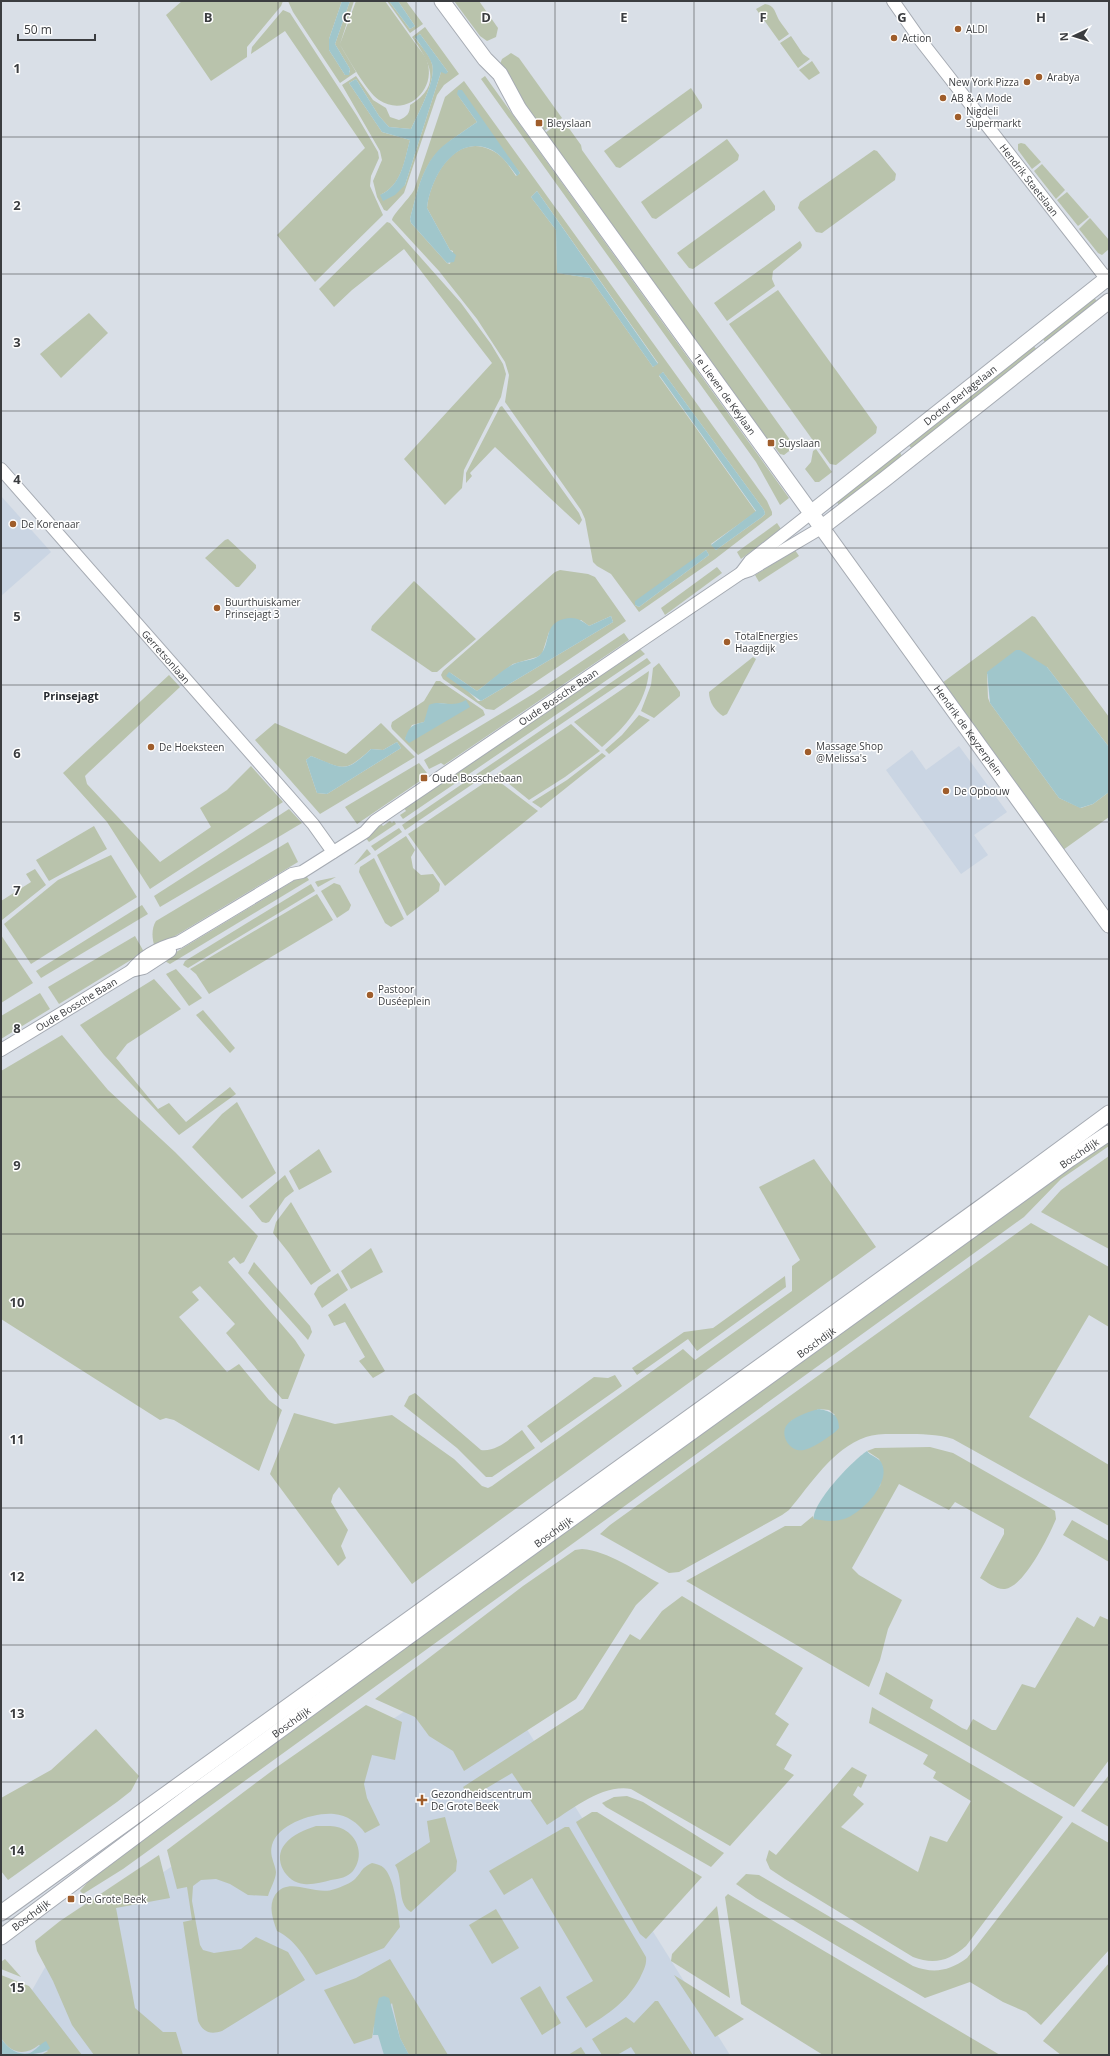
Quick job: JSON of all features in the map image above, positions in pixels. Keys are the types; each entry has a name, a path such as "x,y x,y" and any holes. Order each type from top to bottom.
{"main road":[{"name":"1e Lieven de Keylaan","path":"442,1 485,59 493,79 519,109 931,680"},
{"name":"Doctor Berlagelaan","path":"811,513 1108,280"},
{"name":"Doctor Berlagelaan","path":"821,528 1109,301"},
{"name":"Hendrik de Keyzerplein","path":"931,680 1109,925"},
{"name":"Boschdijk","path":"1,1913 984,1205 1109,1113"},
{"name":"Boschdijk","path":"1,1937 192,1794 478,1586 1109,1133"}],"street":[{"name":"Hendrik Staetslaan","path":"894,1 921,42 1108,280"},
{"name":"Gerretsonlaan","path":"1,469 308,818 331,849"},
{"name":"Oude Bossche Baan","path":"741,573 750,561 811,513"},
{"name":"Oude Bossche Baan","path":"1,1050 131,971 139,960 164,946 178,942 292,874 299,866 331,849 360,825 375,821 741,573 750,570 821,528"}],"shaded area":[{"path":"342,1 350,1 335,44 350,69 349,75 345,75 329,50 329,39"},
{"path":"389,1 398,1 415,26 410,29"},
{"path":"420,34 448,72 446,74 441,72 405,185 395,195 383,201 380,195 387,191 398,179 404,164 410,140 382,132 349,83 356,79 379,116 389,127 411,129 426,96 433,70 429,57 415,37"},
{"path":"458,90 462,90 520,173 517,176 496,152 479,146 467,147 456,153 447,161 433,184 427,208 450,250 456,255 454,262 447,263 411,223 410,219 421,180 430,161 443,146 477,122 457,94"},
{"path":"537,191 658,364 653,367 590,278 557,273 556,230 531,197"},
{"path":"663,372 764,510 765,514 762,517 716,550 711,545 756,511 659,375"},
{"name":"De Korenaar","path":"1,496 51,552 1,596"},
{"path":"706,550 709,555 639,607 635,605 635,601"},
{"path":"611,616 613,622 481,701 446,676 449,672 477,691 509,667 540,655 550,630 557,622 568,618 575,618 589,626"},
{"path":"1016,650 1020,650 1047,667 1109,747 1109,792 1093,804 1080,808 1059,798 990,703 987,672"},
{"path":"466,700 470,707 409,743 405,739 411,727 424,722 429,705 433,703 455,704"},
{"path":"397,742 401,748 327,794 317,793 306,760 311,756 330,764 343,767 355,763 371,749 383,750"},
{"name":"De Opbouw","path":"959,746 1007,812 974,835 988,855 961,874 886,770 912,750 926,770"},
{"path":"819,1409 834,1414 838,1420 839,1428 824,1440 804,1450 791,1447 784,1435 786,1426 797,1417"},
{"path":"867,1451 880,1460 884,1470 883,1479 873,1496 859,1511 844,1519 829,1521 814,1519 819,1503 834,1482"},
{"name":"Gezondheidscentrum De Grote Beek","path":"483,1659 730,2055 1,2055 1,2045 60,1941"},
{"path":"384,1996 389,1998 400,2038 409,2055 384,2055 378,2035 373,2035 379,1998"},
{"path":"1,2038 10,2048 21,2053 30,2053 46,2041 50,2048 47,2051 35,2054 1,2055"}],"green space":[{"path":"182,1 283,1 281,6 247,47 247,57 211,81 166,15"},
{"path":"288,1 342,1 329,39 329,50 345,75 350,72 350,69 335,44 350,1 354,1 340,44 356,1 385,1 427,61 429,72 428,82 423,91 417,98 409,103 399,106 389,105 379,100 363,82 340,45 356,72 340,83 293,12"},
{"path":"387,1 389,1 410,29 415,26 398,1 406,1 423,24 410,33"},
{"path":"454,1 479,1 498,28 496,37 487,41 480,36"},
{"path":"765,4 773,8 789,34 779,41 756,9"},
{"path":"283,10 290,13 357,116 378,152 379,158 371,176 370,186 383,215 315,282 277,235 365,148 285,31 251,54 252,47"},
{"path":"425,27 459,74 444,85 437,95 404,193 387,211 384,210 377,197 373,181 382,160 380,151 342,85 356,76 373,100 386,108 390,117 399,120 404,118 409,112 410,105 421,97 427,89 430,81 428,64 412,37","holes":["420,34 448,72 441,72 405,185 380,195 387,191 398,179 404,164 410,140 382,132 349,83 356,79 379,116 389,127 411,129 426,96 433,70 429,57 415,38"]},
{"path":"791,36 803,54 810,59 798,68 780,43"},
{"path":"511,53 519,58 562,118 544,131 503,74 500,64 502,59"},
{"path":"812,61 820,73 809,80 799,70"},
{"path":"485,76 789,498 780,505 756,462 481,79"},
{"path":"464,81 767,501 772,512 772,515 715,559 639,612 611,574 593,562 585,519 581,510 505,402 509,375 505,362 477,319 439,271 392,220 414,190 445,97","holes":["457,94 520,173 516,176 499,155 491,150 478,146 466,147 447,161 433,184 427,208 450,250 453,251 450,264 447,263 411,223 410,219 421,180 430,161 448,143 477,122","537,191 658,363 653,367 590,278 557,273 556,230 531,197","663,372 764,510 765,514 762,517 716,550 711,544 756,512 659,376","706,550 709,555 639,607 635,605"]},
{"path":"691,88 702,105 702,108 620,168 616,167 604,151"},
{"path":"563,120 581,145 582,150 793,444 793,448 784,455 780,454 771,442 769,443 545,133"},
{"path":"727,139 739,155 738,160 656,219 652,218 641,202"},
{"path":"1018,144 1025,144 1041,162 1032,169 1018,150"},
{"path":"874,150 877,151 896,174 895,180 822,233 816,232 798,208 800,202"},
{"path":"1042,164 1065,190 1056,199 1034,171"},
{"path":"764,190 775,206 775,210 693,269 689,268 677,253"},
{"path":"1067,192 1089,217 1078,226 1057,200"},
{"path":"1090,218 1109,240 1109,249 1102,255 1098,253 1079,229"},
{"path":"387,222 390,223 461,303 491,344 503,364 506,374 501,397 464,470 462,488 445,505 404,459 492,363 404,249 352,290 334,307 319,289"},
{"path":"800,241 802,245 801,248 773,271 772,279 775,286 727,321 714,303"},
{"path":"778,290 877,427 876,433 836,465 830,464 729,324"},
{"path":"1093,296 1099,304 1047,342 1044,341 1043,337"},
{"path":"89,313 108,333 61,378 40,354"},
{"path":"1033,345 1037,350 912,448 910,447 909,444"},
{"path":"502,406 579,513 582,520 579,525 495,447 470,473 472,476 466,483 466,473 500,407"},
{"path":"816,449 832,472 819,482 815,482 805,469 811,462 813,451"},
{"path":"900,452 902,457 840,506 835,500"},
{"path":"777,523 781,529 741,559 737,552"},
{"path":"228,539 256,565 256,568 239,587 236,587 205,558"},
{"path":"795,550 799,556 759,582 755,575"},
{"path":"717,567 722,573 665,615 661,608"},
{"path":"560,570 588,574 595,577 626,621 494,710 486,709 443,679 441,675 443,671 555,572","holes":["611,616 613,622 481,701 478,701 449,672 477,691 513,664 537,657 542,654 549,632 581,620 589,626"]},
{"path":"414,581 476,639 437,672 432,672 371,630 372,626"},
{"path":"1032,616 1035,617 1109,717 1109,747 1047,667 987,674 988,698 990,703 1059,798 1081,808 1093,804 1109,792 1109,817 1063,850 942,683"},
{"path":"624,633 629,640 444,765 441,763 429,769 424,760 533,694"},
{"path":"640,649 645,654 403,819 400,815 406,811 404,808"},
{"path":"753,657 756,659 727,714 723,716 717,712 713,706 709,692"},
{"path":"647,658 651,663 405,830 402,825"},
{"path":"659,663 680,692 680,696 654,718 641,711 651,685 653,668"},
{"path":"649,671 644,694 633,714 619,731 602,747 574,722"},
{"path":"169,675 180,687 85,776 87,784 160,862 211,827 200,808 227,790 251,766 283,802 150,889 107,822 63,773"},
{"path":"436,681 440,681 483,710 485,715 418,755 392,729 391,726 392,722 424,701","holes":["438,703 457,705 405,739 412,725 424,722"]},
{"path":"639,715 650,720 609,754 605,750 622,735"},
{"path":"275,723 346,754 381,723 415,757 320,814 255,740","holes":["397,742 401,748 327,794 317,793 306,760 311,756 330,764 343,767 349,766 371,749 383,750"]},
{"path":"571,724 600,751 565,777 529,800 497,774"},
{"path":"602,753 606,756 541,808 532,802 567,780"},
{"path":"419,763 427,773 419,779 420,781 357,824 345,807"},
{"path":"493,777 538,811 445,886 408,834"},
{"path":"289,809 302,823 160,907 154,896"},
{"path":"390,821 392,823 394,821 396,824 369,842 364,836 381,824 383,826"},
{"path":"94,826 107,849 49,881 36,860"},
{"path":"399,828 402,832 375,851 371,846"},
{"path":"406,836 415,850 411,857 413,868 421,875 433,874 440,884 439,891 407,916 377,855"},
{"path":"288,842 298,862 155,948 152,934 156,921"},
{"path":"367,849 371,854 354,865"},
{"path":"111,855 137,897 31,964 4,924 58,880"},
{"path":"374,858 404,919 391,927 385,923 359,872 360,867"},
{"path":"35,869 46,885 2,920 1,901 31,882 26,874"},
{"path":"305,874 309,880 170,964 163,960"},
{"path":"336,877 318,887 315,882 317,881"},
{"path":"334,883 340,885 351,905 349,910 337,918 321,891"},
{"path":"311,884 315,891 188,968 183,965 185,961"},
{"path":"317,894 333,920 209,994 196,974 190,969"},
{"path":"142,905 148,914 41,978 36,971"},
{"path":"1,935 33,983 1,1003"},
{"path":"135,936 144,952 59,1004 48,987"},
{"path":"176,969 202,998 189,1006 166,974"},
{"path":"154,979 181,1009 127,1044 116,1058 158,1109 169,1103 186,1122 230,1087 236,1094 179,1135 104,1055 80,1025"},
{"path":"40,993 50,1009 1,1039 1,1016"},
{"path":"203,1010 235,1048 230,1053 196,1015"},
{"path":"62,1035 108,1090 175,1152 258,1236 244,1262 240,1264 234,1257 228,1262 295,1340 305,1355 288,1399 282,1399 226,1333 235,1324 200,1286 192,1292 199,1300 179,1317 227,1372 239,1364 269,1400 282,1410 259,1471 174,1420 166,1418 160,1420 1,1319 1,1071"},
{"path":"237,1102 276,1173 242,1199 192,1147 222,1114"},
{"path":"1109,1142 1109,1146 1061,1179 1024,1217 123,1869 83,1894 80,1891 92,1877 182,1808 1069,1166"},
{"path":"319,1149 332,1172 299,1190 289,1171"},
{"path":"1109,1156 1109,1249 1041,1212 1061,1190"},
{"path":"814,1159 876,1247 412,1584 339,1487 333,1495 331,1502 348,1530 341,1546 346,1558 338,1566 270,1474 294,1413 335,1424 392,1415 454,1459 482,1486 488,1488 492,1486 683,1349 695,1360 792,1291 792,1266 800,1260 759,1187"},
{"path":"285,1175 294,1191 285,1198 269,1222 262,1222 249,1206"},
{"path":"291,1202 331,1271 311,1285 273,1233 276,1222"},
{"path":"1031,1223 1109,1267 1109,1327 1089,1315 1029,1417 1109,1465 1109,1526 953,1439 941,1436 917,1434 880,1434 866,1437 854,1443 843,1450 823,1468 789,1510 679,1572 669,1573 600,1534 610,1525","holes":["819,1409 829,1410 835,1415 791,1421"]},
{"path":"371,1248 383,1272 351,1289 341,1271"},
{"path":"254,1262 310,1326 312,1332 308,1340 248,1273"},
{"path":"338,1273 348,1290 322,1308 314,1294 318,1287"},
{"path":"785,1276 786,1287 697,1351 688,1339 637,1375 632,1368 684,1332 713,1328"},
{"path":"345,1303 385,1371 373,1378 359,1361 365,1357 345,1322 334,1326 328,1315"},
{"path":"615,1375 622,1386 541,1443 527,1426 594,1377 608,1378"},
{"path":"415,1393 481,1450 498,1447 522,1430 535,1448 492,1477 486,1477 457,1448 404,1406 409,1396"},
{"path":"930,1447 953,1453 1055,1511 1056,1519 1042,1548 1028,1570 1020,1580 1012,1586 1002,1589 980,1578 1004,1534 1004,1529 955,1502 949,1510 899,1484 852,1568 859,1575 902,1600 888,1629 880,1660 869,1687 686,1581 785,1526 801,1526 813,1516 814,1519 880,1486 883,1468 879,1459 867,1451 875,1448"},
{"path":"1072,1520 1109,1541 1109,1562 1063,1535"},
{"path":"582,1549 602,1553 612,1557 659,1583 636,1605 576,1699 464,1771 453,1751 429,1736 415,1717 375,1699 523,1586 575,1550"},
{"path":"682,1596 803,1668 775,1714 789,1724 776,1745 792,1755 784,1769 794,1775 730,1846 631,1789 620,1788 598,1794 547,1825 512,1773 470,1798 463,1787 583,1709 630,1634 640,1640 662,1611"},
{"path":"1100,1616 1109,1620 1109,1760 1074,1807 879,1694 886,1672 933,1700 930,1708 962,1728 967,1730 973,1719 992,1730 996,1730 1022,1684 1035,1688 1077,1617 1094,1627"},
{"path":"366,1705 402,1722 395,1760 372,1755 364,1784 367,1798 380,1825 365,1833 356,1823 348,1818 334,1814 326,1814 307,1817 289,1825 281,1831 272,1845 271,1849 276,1875 268,1896 248,1895 230,1884 216,1879 201,1880 193,1886 192,1901 200,1945 203,1950 214,1953 241,1949 256,1937 288,1952 305,1980 222,2031 214,2033 207,2032 202,2028 198,2021 183,1922 192,1920 187,1887 177,1889 167,1850 277,1767"},
{"path":"872,1707 1063,1817 966,1946 954,1955 941,1960 928,1961 913,1957 785,1879 770,1869 766,1860 769,1850 776,1855 852,1767 867,1775 861,1788 858,1786 853,1795 864,1804 841,1827 918,1872 930,1836 947,1842 971,1801 933,1778 936,1772 923,1764 928,1755 869,1723"},
{"path":"96,1729 139,1776 131,1791 8,1880 1,1871 1,1798 51,1770"},
{"path":"1109,1775 1109,1827 1081,1811"},
{"path":"627,1796 643,1802 724,1853 711,1867 606,1807 602,1803 614,1797"},
{"path":"592,1812 597,1812 702,1877 646,1939 640,1934 576,1822"},
{"path":"445,1817 457,1861 456,1871 411,1912 403,1903 398,1870 395,1865 430,1842 427,1821"},
{"path":"1072,1822 1109,1843 1109,1950 1041,2025 1026,2012 1003,2002 970,1982 925,1998 756,1898 736,1884 746,1874 759,1875 913,1966 928,1970 941,1970 954,1966 967,1958"},
{"path":"316,1826 337,1827 343,1829 353,1837 359,1854 356,1866 349,1875 337,1879 314,1884 297,1883 287,1875 283,1869 280,1856 281,1850 285,1844 299,1833"},
{"path":"565,1827 569,1827 646,1957 645,1965 635,1987 616,2007 586,2028 566,1997 593,1981 532,1878 504,1895 489,1871"},
{"path":"159,1855 170,1898 116,1908 135,2008 163,2032 176,2032 183,2055 94,2055 72,2025 53,1981 37,1951 35,1941 60,1921"},
{"path":"372,1863 380,1865 388,1873 395,1896 400,1927 384,1948 316,1975 295,1944 277,1931 272,1908 275,1895 281,1889 295,1886 327,1891 335,1889 346,1885 358,1876 363,1869"},
{"path":"728,1894 1000,2055 823,2055 741,2004 725,1897"},
{"path":"717,1906 730,1998 671,1961 672,1954"},
{"path":"496,1909 519,1948 492,1964 469,1925"},
{"path":"5,1959 21,1977 1,1969 1,1962"},
{"path":"390,1959 448,2055 409,2055 400,2038 392,2003 374,2026 372,2038 354,2044 324,1990 356,1978"},
{"path":"1109,1963 1109,2055 1061,2055 1043,2041"},
{"path":"1,1975 29,1986 82,2055 41,2055 48,2051 39,2045 34,2049 23,2052 18,2052 9,2047 1,2038"},
{"path":"674,1975 744,2019 715,2037"},
{"path":"540,1986 561,2023 542,2035 520,1998"},
{"path":"655,2001 658,2001 693,2055 636,2055 631,2047 617,2055 602,2055 592,2039 626,2017 634,2023"},
{"path":"581,2047 586,2055 568,2055"}],"place":[{"name":"ALDI","path":"958,29"},
{"name":"Action","path":"894,38"},
{"name":"Arabya","path":"1039,77"},
{"name":"New York Pizza","path":"1027,82"},
{"name":"AB & A Mode","path":"943,98"},
{"name":"Nigdeli Supermarkt","path":"958,117"},
{"name":"Bleyslaan","path":"539,123"},
{"name":"Suyslaan","path":"771,443"},
{"name":"De Korenaar","path":"13,524"},
{"name":"Buurthuiskamer Prinsejagt 3","path":"217,608"},
{"name":"TotalEnergies Haagdijk","path":"727,642"},
{"name":"De Hoeksteen","path":"151,747"},
{"name":"Massage Shop @Melissa's","path":"808,752"},
{"name":"Oude Bosschebaan","path":"424,778"},
{"name":"De Opbouw","path":"946,791"},
{"name":"Pastoor Duséeplein","path":"370,995"},
{"name":"Gezondheidscentrum De Grote Beek","path":"422,1800"},
{"name":"De Grote Beek","path":"71,1899"}],"district":[{"name":"Prinsejagt","path":"71,696"}]}
